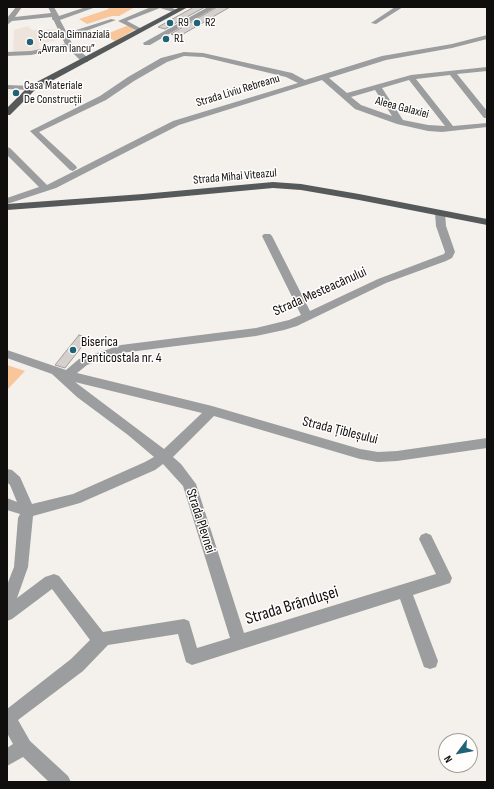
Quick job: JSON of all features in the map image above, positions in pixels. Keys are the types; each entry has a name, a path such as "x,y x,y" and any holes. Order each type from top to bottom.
{"main road":[{"path":"7,112 32,88 185,7"},
{"name":"Strada Mihai Viteazul","path":"7,207 143,197 273,185 301,187 359,197 487,222"}],"street":[{"path":"9,21 19,7"},
{"path":"9,21 53,11 93,7"},
{"path":"140,30 121,21 157,7"},
{"path":"163,7 176,11"},
{"path":"147,44 213,7"},
{"path":"374,22 400,7"},
{"path":"53,11 69,44 84,60"},
{"path":"65,36 113,20"},
{"name":"Strada Liviu Rebreanu","path":"7,201 46,189 176,123 399,54 452,46 487,37"},
{"path":"7,54 31,53 69,44"},
{"path":"73,168 34,131 103,98 131,79 164,60 184,54 203,55 289,75 304,83"},
{"path":"345,96 411,77 487,68"},
{"path":"451,72 487,116"},
{"name":"Aleea Galaxiei","path":"323,77 364,110 400,122 428,128 451,130 487,125"},
{"path":"411,77 451,130"},
{"path":"7,87 32,88"},
{"path":"377,87 400,122"},
{"path":"7,150 46,189"},
{"name":"Strada Mesteacănului","path":"67,374 83,362 106,353 140,346 263,331 293,323 382,280 448,256 450,252 441,226 440,213"},
{"path":"267,236 307,316"},
{"name":"Strada Țibleșului","path":"7,354 54,371 115,388 212,411 360,454 378,457 397,456 487,443"},
{"name":"Strada Țibleșului","path":"54,371 81,394 132,431 164,457"},
{"path":"7,504 28,511 75,499 95,491 150,466 164,457 212,411"},
{"name":"Strada Plevnei","path":"164,457 176,468 189,484 239,642"},
{"path":"7,474 15,481 28,511 25,518 20,567 7,604"},
{"name":"Strada Brândușei","path":"100,641 106,638 184,626 192,657 446,578 426,539"},
{"path":"7,614 50,582 54,581 100,641 77,665 7,717 24,747 62,782"},
{"path":"404,591 430,661"},
{"path":"7,758 24,747"}],"shaded area":[{"path":"106,7 135,7 119,16 112,16 87,24 79,19 109,9"},
{"path":"129,25 136,29 115,41 104,35"},
{"name":"Școala Gimnazială „Avram Iancu”","path":"28,26 32,30 58,29 63,39 39,44 40,51 13,54 14,30"},
{"path":"7,365 25,371 7,390"}],"building":[{"path":"194,7 205,7 165,29 158,27"},
{"path":"217,7 230,7 178,37 171,34"},
{"path":"90,31 98,36 88,39 80,35"},
{"name":"Biserica Penticostala nr. 4","path":"79,335 97,341 92,347 84,344 65,368 55,365"}],"place":[{"name":"R9","path":"170,23"},
{"name":"R2","path":"197,23"},
{"name":"R1","path":"166,39"},
{"name":"Școala Gimnazială „Avram Iancu”","path":"30,42"},
{"name":"Casa Materiale De Construcții","path":"16,93"},
{"name":"Biserica Penticostala nr. 4","path":"73,350"}]}
